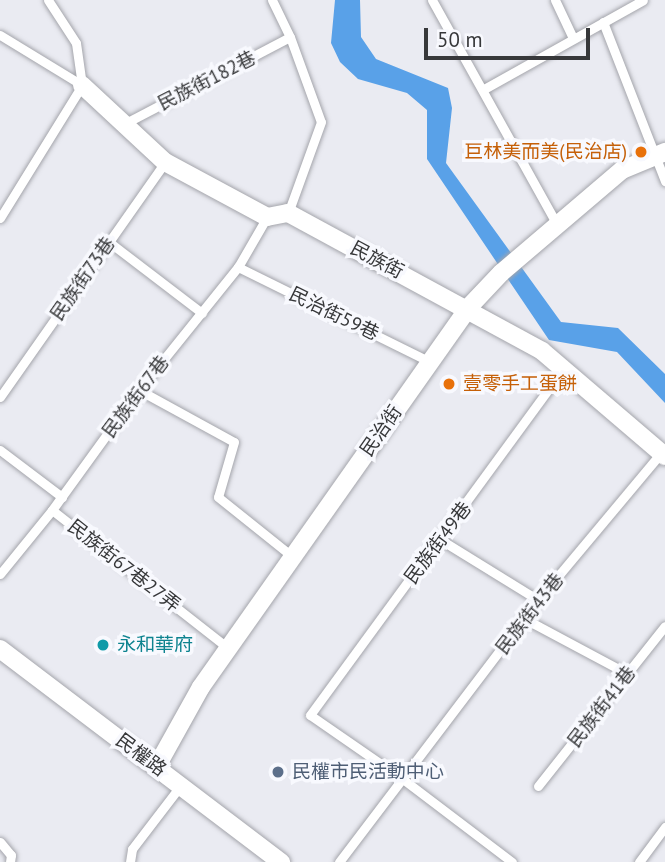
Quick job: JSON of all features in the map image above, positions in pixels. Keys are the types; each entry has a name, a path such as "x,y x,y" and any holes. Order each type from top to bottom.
{"street":[{"path":"82,85 165,162 267,217 288,213"},
{"name":"民治街","path":"157,766 201,687 468,308 500,273 622,170 660,154"},
{"name":"民族街","path":"288,213 468,308 542,351 663,455"},
{"name":"民權路","path":"0,649 181,785 258,854 281,862"}],"lane":[{"path":"0,218 82,85 76,43 48,0"},
{"path":"272,0 290,37 321,122 288,213"},
{"path":"432,0 484,89 557,225"},
{"path":"555,0 573,38"},
{"path":"484,89 642,0"},
{"path":"603,22 660,154 665,181"},
{"path":"0,35 82,85"},
{"name":"民族街182巷","path":"124,124 290,37"},
{"name":"民族街73巷","path":"0,397 165,162"},
{"name":"民族街67巷","path":"0,574 52,510 139,390 238,267 267,217"},
{"path":"109,242 202,313"},
{"name":"民治街59巷","path":"238,267 430,362"},
{"name":"民族街49巷","path":"404,780 310,715 441,540 563,369"},
{"path":"139,390 234,442 218,497 293,557"},
{"path":"0,450 62,496"},
{"name":"民族街43巷","path":"339,862 404,780 538,600 663,455"},
{"name":"民族街67巷27弄","path":"52,510 228,649"},
{"path":"441,540 538,600"},
{"path":"525,619 628,674"},
{"name":"民族街41巷","path":"538,786 665,626"},
{"path":"404,780 512,862"},
{"path":"130,862 132,849 181,785"},
{"path":"639,862 665,827"},
{"path":"0,842 11,855 10,862"}],"water":[{"path":"335,0 360,0 361,37 376,59 448,88 452,108 446,163 561,322 618,328 665,374 665,403 617,352 549,340 427,159 427,110 407,93 358,79 340,62 331,43"}],"place":[{"name":"巨林美而美(民治店)","path":"641,152"},
{"name":"壹零手工蛋餅","path":"449,384"},
{"name":"永和華府","path":"103,645"},
{"name":"民權市民活動中心","path":"278,772"}]}
